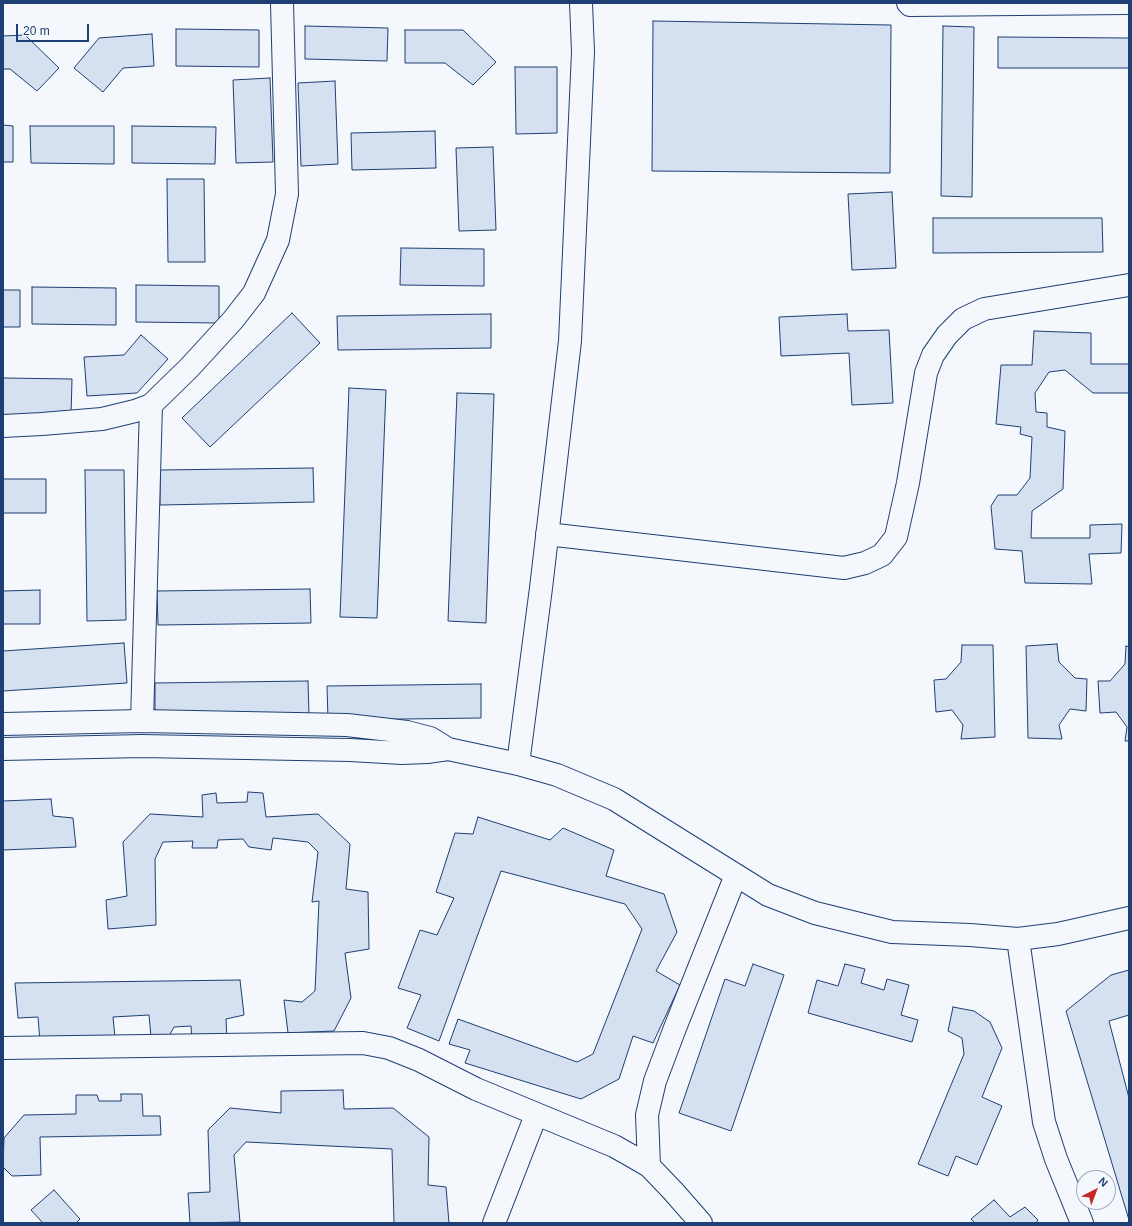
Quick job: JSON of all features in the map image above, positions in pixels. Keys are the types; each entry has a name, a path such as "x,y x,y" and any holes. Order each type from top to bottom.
{"street":[{"path":"3,426 102,419 135,411 150,405 184,372 233,320 254,293 278,240 287,194 282,3"},
{"path":"518,764 570,341 583,52 581,3"},
{"path":"908,3 910,5 1129,3"},
{"path":"547,534 844,568 865,563 882,555 896,537 908,483 926,373 934,355 947,334 963,319 984,309 1129,285"},
{"path":"142,721 150,405"},
{"path":"3,724 142,721 347,725 407,732 430,738 448,749 518,764 557,775 614,799 768,895 815,913 892,932 1018,938 1058,934 1129,918"},
{"path":"3,749 142,746 350,750 402,753 448,749"},
{"path":"649,1166 647,1115 655,1081 736,875"},
{"path":"1018,938 1044,1122 1056,1159 1082,1223"},
{"path":"3,1048 363,1043 389,1048 419,1060 476,1090 614,1146 649,1166 674,1191 701,1223"},
{"path":"494,1223 536,1115"}],"building":[{"path":"653,21 891,25 890,173 652,171"},
{"path":"305,26 388,28 387,61 305,59"},
{"path":"943,26 974,27 972,197 941,196"},
{"path":"176,29 259,30 259,67 176,66"},
{"path":"405,30 463,30 496,62 473,85 445,63 405,63"},
{"path":"152,34 154,66 123,68 103,92 74,68 99,38"},
{"path":"25,35 59,68 37,91 10,69 3,69 3,36"},
{"path":"998,37 1129,38 1129,68 998,68"},
{"path":"515,67 557,67 557,133 516,134"},
{"path":"270,78 273,162 236,163 233,80"},
{"path":"335,81 338,164 301,166 298,83"},
{"path":"3,125 13,126 13,162 3,162"},
{"path":"30,126 114,126 114,164 31,163"},
{"path":"132,126 216,127 215,164 132,163"},
{"path":"435,131 436,168 352,170 351,133"},
{"path":"493,147 496,230 459,231 456,148"},
{"path":"167,179 204,179 205,262 168,262"},
{"path":"892,192 896,268 852,270 848,194"},
{"path":"933,218 1102,218 1103,252 933,253"},
{"path":"401,248 484,249 484,286 400,285"},
{"path":"136,285 219,286 219,323 136,322"},
{"path":"32,287 116,288 116,325 32,324"},
{"path":"3,290 20,290 20,327 3,327"},
{"path":"292,313 320,343 210,447 182,418"},
{"path":"491,314 491,348 338,350 337,316"},
{"path":"847,314 848,331 889,330 893,403 852,405 849,353 781,356 779,317"},
{"path":"1034,331 1091,333 1091,364 1129,364 1129,393 1093,393 1065,370 1049,372 1035,393 1036,412 1047,413 1047,427 1065,431 1063,489 1032,511 1031,538 1090,538 1090,525 1122,524 1121,553 1089,554 1092,584 1025,583 1022,551 995,549 991,506 998,495 1017,495 1030,478 1032,437 1020,434 1021,427 996,424 1001,365 1032,365"},
{"path":"141,335 168,359 137,393 87,396 84,357 124,355"},
{"path":"3,378 72,379 71,416 3,415"},
{"path":"349,388 386,390 377,618 340,617"},
{"path":"457,393 494,394 486,623 448,621"},
{"path":"313,468 314,502 160,505 160,470"},
{"path":"85,470 124,470 126,620 87,621"},
{"path":"3,479 46,479 46,513 3,513"},
{"path":"310,589 311,623 158,625 157,591"},
{"path":"40,590 40,624 3,624 3,591"},
{"path":"124,643 127,683 3,691 3,651"},
{"path":"1057,644 1059,662 1075,678 1087,679 1086,711 1070,709 1059,725 1062,739 1028,738 1026,646"},
{"path":"962,645 993,645 995,737 961,739 963,725 952,710 936,712 934,680 946,679 961,662"},
{"path":"1126,646 1129,647 1129,741 1125,741 1127,727 1116,712 1100,713 1098,681 1110,681 1125,664"},
{"path":"308,681 309,715 155,717 155,683"},
{"path":"481,684 481,718 328,720 327,686"},
{"path":"248,792 263,793 266,817 318,814 350,844 346,889 368,892 369,949 345,953 351,998 334,1031 288,1033 284,1000 302,1002 315,991 319,901 312,902 318,852 308,842 273,838 271,850 249,847 243,839 218,840 217,848 192,848 193,841 163,842 155,859 156,925 108,929 106,900 127,896 123,842 150,814 203,817 202,795 216,793 217,803 247,802"},
{"path":"51,799 53,816 73,818 76,847 3,850 3,801"},
{"path":"478,817 550,840 563,828 614,850 606,876 664,894 677,932 656,971 680,985 653,1043 633,1036 619,1079 581,1099 465,1063 470,1050 449,1044 458,1019 577,1062 593,1054 642,929 625,904 501,871 439,1041 407,1028 421,995 398,988 420,930 437,935 454,898 436,892 455,833 473,834"},
{"path":"753,964 784,975 731,1131 679,1113 725,979 745,986"},
{"path":"845,964 865,969 861,983 884,990 887,979 909,985 901,1015 918,1020 912,1042 808,1013 817,980 838,986"},
{"path":"1129,970 1129,1015 1109,1021 1129,1098 1129,1220 1116,1177 1116,1170 1114,1170 1066,1011 1111,975"},
{"path":"240,980 244,1015 226,1019 227,1039 192,1041 191,1026 174,1027 169,1036 151,1037 149,1015 113,1017 115,1037 40,1042 38,1017 18,1018 15,983"},
{"path":"953,1007 974,1011 990,1022 1002,1048 982,1097 1002,1106 977,1165 956,1156 948,1176 918,1164 964,1054 962,1038 948,1031"},
{"path":"343,1090 344,1109 393,1108 429,1137 428,1185 446,1187 449,1223 394,1223 392,1149 246,1142 234,1155 240,1222 190,1223 188,1193 210,1192 208,1130 230,1108 281,1113 281,1091"},
{"path":"121,1094 142,1094 143,1116 160,1116 161,1135 40,1137 41,1175 12,1176 3,1167 4,1138 24,1115 76,1114 76,1095 97,1095 99,1101 121,1101"},
{"path":"54,1190 80,1219 76,1223 43,1223 31,1210"},
{"path":"994,1200 1010,1217 1025,1207 1038,1220 1036,1223 975,1223 971,1219"}]}
